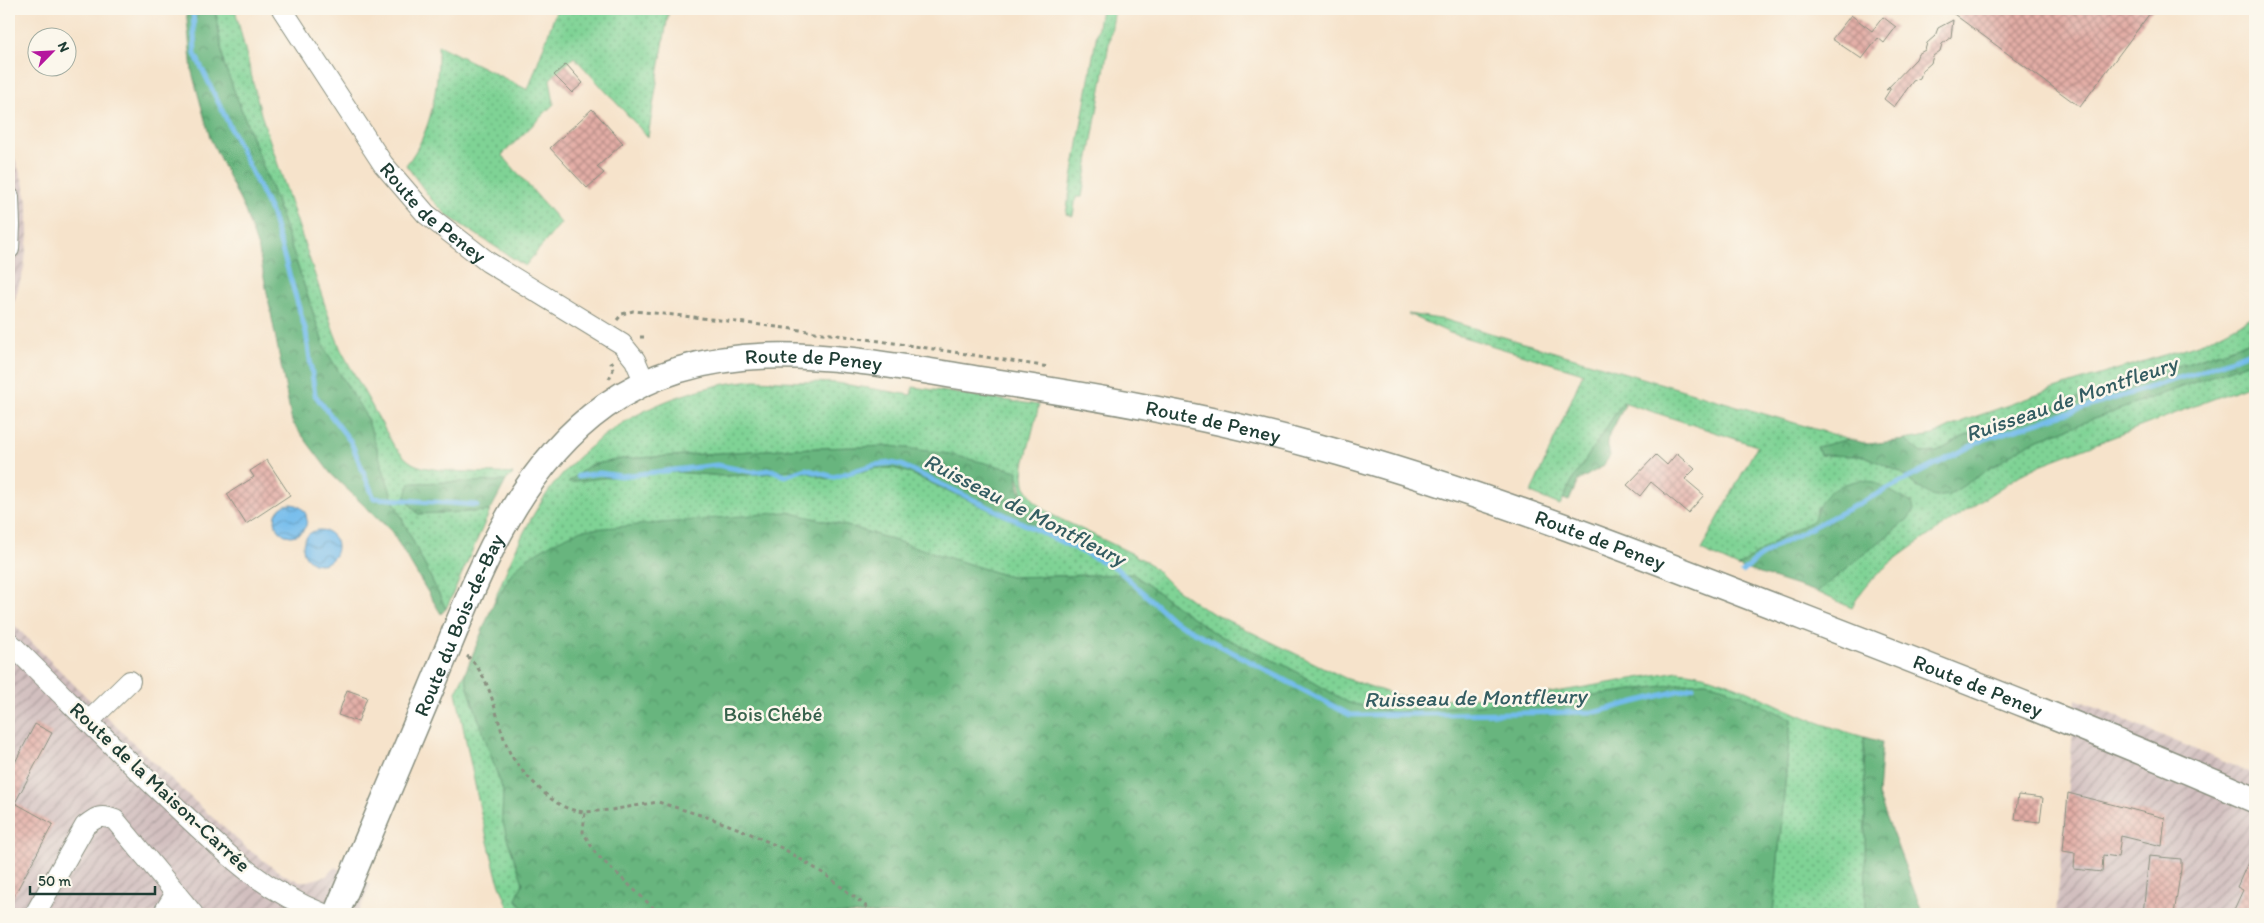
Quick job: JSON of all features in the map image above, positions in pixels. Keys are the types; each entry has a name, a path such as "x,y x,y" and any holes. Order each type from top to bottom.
{"main road":[{"name":"Route de Peney","path":"645,383 676,370 712,360 761,354 806,356 923,371 1115,401 1243,427 1315,445 1446,485 1557,523 2069,722 2255,800"},
{"name":"Route du Bois-de-Bay","path":"336,914 476,584 515,505 537,470 561,442 610,402 645,383"}],"street":[{"name":"Route de Peney","path":"282,9 364,136 393,177 417,204 443,228 488,262 608,335 628,350 645,383"},
{"path":"9,197 9,249"},
{"name":"Route de la Maison-Carrée","path":"9,642 146,779 243,868 275,891 324,914"},
{"path":"89,721 130,681"},
{"path":"35,914 85,826 97,816 105,816 115,820 193,914"},
{"path":"163,914 176,893"}],"path":[{"path":"608,335 620,316 633,311 706,317 845,335 1049,367"},
{"path":"470,658 485,681 503,736 517,765 547,796 563,807 571,811 585,812 611,810 658,802 710,818 784,849 826,875 876,914"},
{"path":"585,812 583,832 596,854 660,914"}],"shaded area":[{"path":"9,142 23,182 28,206 28,235 24,268 9,319"},
{"path":"9,620 130,740 202,808 248,849 282,874 299,881 308,881 326,876 335,867 370,885 358,914 9,914"},
{"path":"2076,699 2255,775 2255,914 2056,914"}],"green space":[{"path":"186,9 215,9 224,64 276,200 325,349 367,418 393,500 446,609 441,614 391,531 331,474 292,422 259,251 245,211 210,138 192,72"},
{"path":"215,9 235,9 261,114 334,332 341,350 394,446 408,460 422,467 447,471 513,474 506,481 410,483 418,514 490,511 446,609 393,500 367,418 325,349 276,200 224,64"},
{"path":"557,9 669,9 648,137 574,57 550,79 554,104 502,155 561,223 525,266 448,216 431,199 406,165 415,152 428,124 435,92 438,45 528,90"},
{"path":"1101,9 1115,9 1082,197 1076,197 1073,216 1066,214"},
{"path":"1408,314 1446,320 1849,439 1818,447 1820,455 1864,456 1900,472 1916,486 2008,456 2031,442 2255,360 2255,383 2040,465 2020,475 1920,541 1880,571 1859,595 1852,608 1817,592 1908,519 1817,508 1814,520 1784,535 1738,567 1701,550 1757,446 1623,402 1573,479 1560,505 1531,493 1583,373 1450,333"},
{"path":"2255,315 2255,337 2241,345 1965,436 1937,452 1921,453 1905,440 1933,435 1963,421 2051,390 2206,341"},
{"path":"2255,337 2255,360 2031,442 1949,495 1934,497 1916,486 1900,472 1864,456 1820,455 1817,447 1849,439 1868,444 1905,440 1921,453 1937,452 1965,436 2241,345"},
{"path":"754,380 837,383 911,395 913,387 1039,405 1023,476 1025,487 1036,503 1052,515 1150,564 1172,586 1204,609 1345,678 1395,695 1415,699 1435,699 1539,695 1678,671 1713,678 1730,684 1812,720 1864,737 1866,914 1773,914 1791,719 1724,687 1706,682 1595,695 1392,712 1349,703 1286,666 1214,633 1133,574 1010,577 855,528 787,512 513,571 492,607 531,519 557,480 579,456 631,418 660,404 722,385","holes":["891,446 1018,476 1025,502 1062,542 907,472 893,468 876,468 827,479 806,472 788,470 764,474 723,476 664,471 569,481 590,465 622,459 784,449"]},
{"path":"1623,402 1625,405 1607,440 1610,456 1603,466 1578,481 1569,501 1563,499 1573,479"},
{"path":"891,446 949,454 1018,471 1018,481 1023,497 1046,519 1063,542 907,472 893,468 876,468 827,479 806,472 788,470 764,474 723,476 664,471 568,482 590,465 622,459 784,449"},
{"path":"1860,480 1874,482 1912,503 1914,510 1908,519 1817,592 1738,567 1784,535 1814,520 1821,503 1835,488"},
{"path":"506,481 490,511 418,514 405,498 410,483"},
{"name":"Bois Chébé","path":"787,512 855,528 1010,577 1133,574 1214,633 1286,666 1349,703 1392,712 1595,695 1686,683 1706,682 1724,687 1791,719 1773,914 528,914 516,899 523,883 502,818 503,791 468,688 465,673 492,607 513,571 529,557 552,543 581,530"},
{"path":"465,673 468,688 503,791 502,818 523,883 516,899 528,914 511,914 497,877 481,814 456,692"},
{"path":"1864,737 1882,742 1878,795 1923,914 1866,914"}],"water":[{"path":"291,504 302,509 307,520 302,531 291,536 280,531 275,520 280,509"},
{"path":"320,530 327,531 332,535 336,540 336,554 332,559 327,563 320,564 313,563 308,559 304,554 303,547 304,540 308,535 313,531"}],"building":[{"path":"1947,9 2153,9 2080,107"},
{"path":"1851,15 1872,31 1883,17 1896,27 1884,43 1878,38 1862,59 1832,39"},
{"path":"1953,20 1951,37 1942,44 1940,51 1933,56 1931,63 1923,70 1920,78 1913,81 1894,107 1884,99 1891,88 1886,90 1916,59 1918,54 1925,50 1927,43 1935,36 1938,28"},
{"path":"566,64 583,83 572,93 554,75"},
{"path":"592,109 623,143 597,167 604,173 587,188 550,148"},
{"path":"1677,453 1695,469 1685,479 1704,495 1688,513 1651,482 1640,496 1627,485 1656,455 1667,465"},
{"path":"267,460 290,495 246,524 227,494 254,477 250,471"},
{"path":"347,690 367,697 358,722 338,715"},
{"path":"35,724 52,733 15,803 53,824 9,905 9,774"},
{"path":"2068,793 2165,818 2162,846 2121,836 2118,857 2103,855 2102,872 2074,869 2075,853 2063,851"},
{"path":"2018,795 2043,798 2040,822 2015,819"},
{"path":"2255,847 2255,914 2232,914 2243,890 2237,887"},
{"path":"2149,856 2181,859 2174,914 2143,914"}],"waterway":[{"name":"Ruisseau de Montfleury","path":"193,9 195,54 271,212 306,332 315,395 351,442 374,498 477,505"},
{"name":"Ruisseau de Montfleury","path":"1743,572 1757,559 1776,546 1985,439 2195,373 2255,350"},
{"name":"Ruisseau de Montfleury","path":"578,476 600,473 621,476 717,465 752,472 772,470 785,476 805,469 834,477 874,465 891,463 901,465 1116,568 1174,621 1350,715 1596,712 1693,687"}]}
